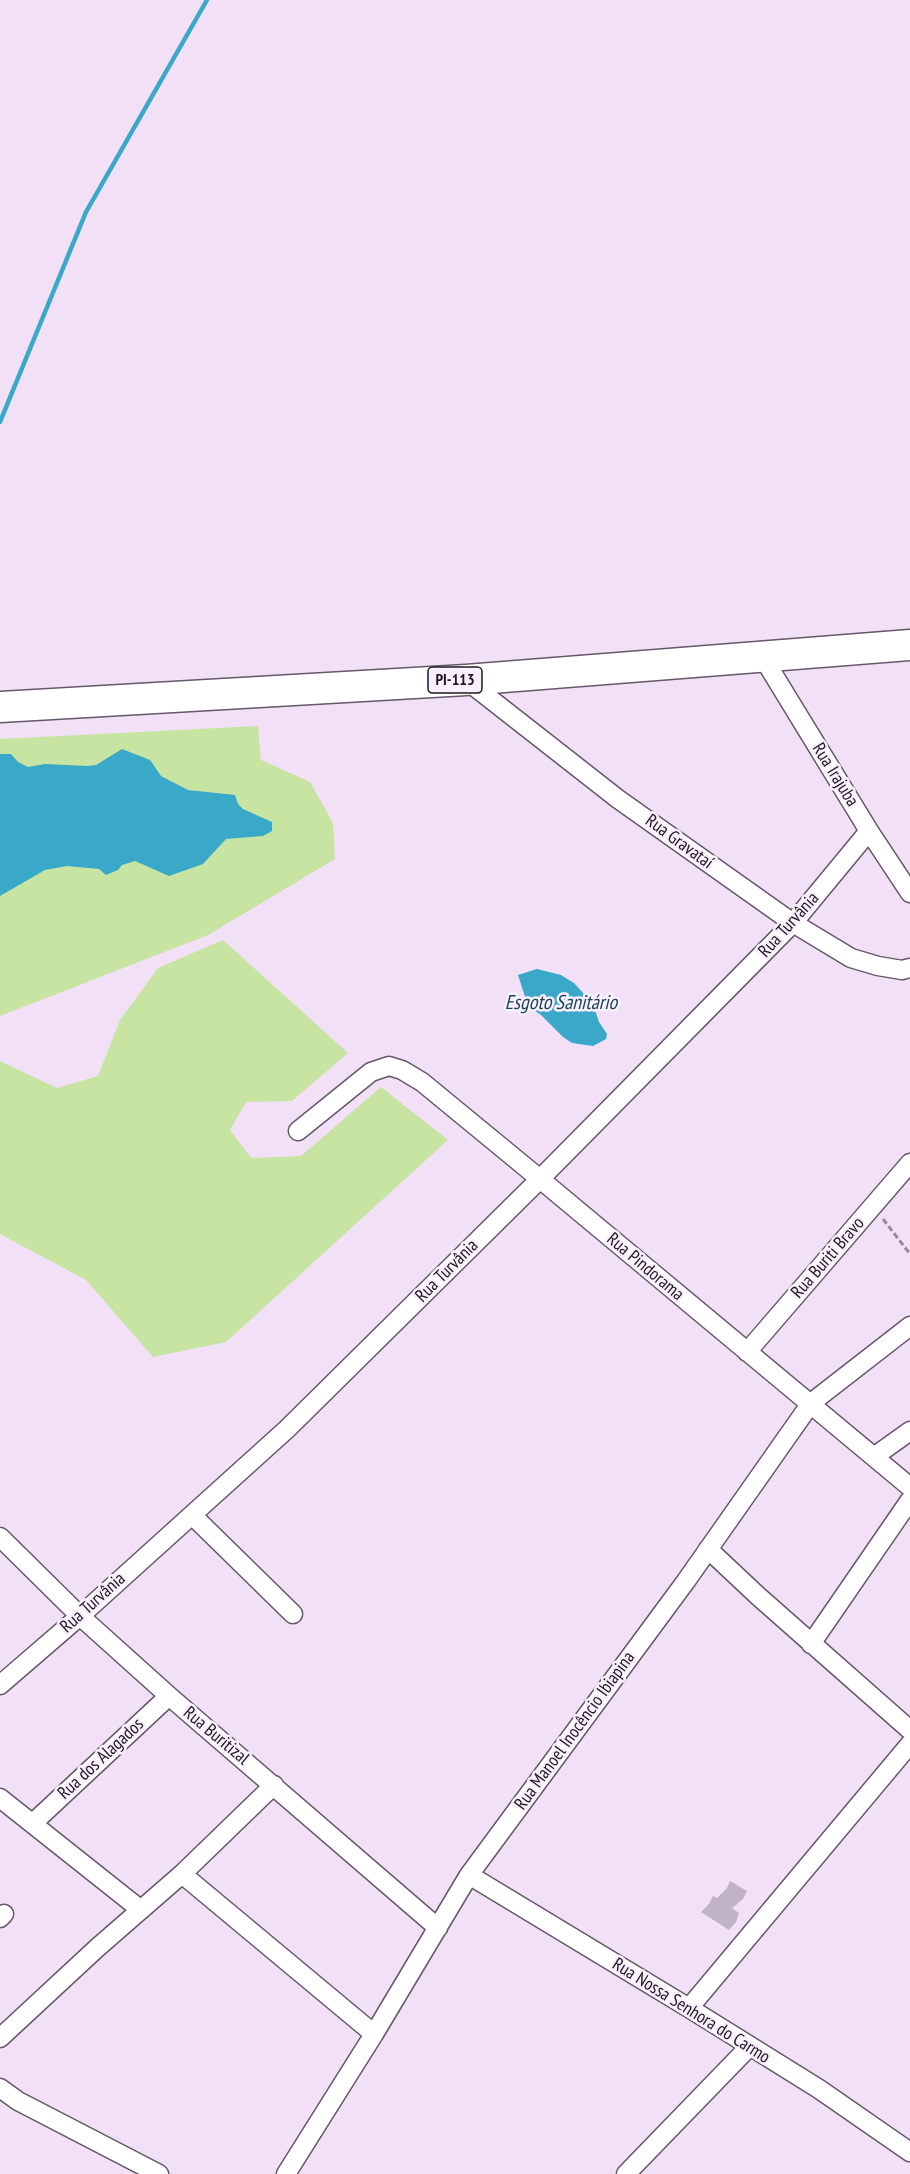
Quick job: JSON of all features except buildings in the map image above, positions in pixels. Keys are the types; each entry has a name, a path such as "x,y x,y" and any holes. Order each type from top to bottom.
{"main road":[{"name":"PI-113","path":"0,707 466,680 910,645"}],"street":[{"name":"Rua Irajuba","path":"762,656 869,831 910,893"},
{"name":"Rua Gravataí","path":"466,680 618,799 793,923 851,958 902,970 910,968"},
{"name":"Rua Turvânia","path":"0,1685 287,1429 540,1179 793,923 869,831"},
{"name":"Rua Pindorama","path":"298,1131 371,1072 389,1066 402,1070 422,1082 910,1487"},
{"name":"Rua Buriti Bravo","path":"747,1352 910,1163"},
{"name":"Rua Manoel Inocêncio Ibiapina","path":"286,2174 375,2034 469,1875 708,1549 811,1403 910,1326"},
{"path":"875,1456 910,1431"},
{"path":"811,1644 910,1500"},
{"path":"192,1515 293,1614"},
{"name":"Rua Buritizal","path":"0,1537 80,1616 169,1696 438,1928"},
{"path":"708,1549 811,1644 910,1730"},
{"name":"Rua dos Alagados","path":"33,1823 169,1696"},
{"path":"689,2008 910,1744"},
{"path":"0,2038 97,1948 182,1874 274,1785"},
{"path":"0,1798 141,1910"},
{"path":"182,1874 375,2034"},
{"name":"Rua Nossa Senhora do Carmo","path":"469,1875 819,2089 910,2152"},
{"path":"626,2174 749,2047"},
{"path":"0,2088 18,2100 159,2174"}],"path":[{"path":"873,1206 910,1254"}],"green space":[{"path":"258,726 261,760 310,782 333,823 335,859 208,935 0,1016 0,739"},
{"path":"223,940 348,1053 292,1101 246,1102 230,1130 251,1158 301,1156 381,1087 448,1140 226,1342 153,1357 86,1280 0,1234 0,1061 57,1088 98,1076 120,1020 158,968"}],"water":[{"path":"122,749 150,760 161,776 188,790 235,795 238,804 243,809 272,822 272,831 263,836 226,839 203,864 169,876 135,861 122,865 118,870 106,875 99,869 67,866 45,870 0,896 0,754 11,754 18,762 28,767 45,764 87,766 96,765"},
{"name":"Esgoto Sanitário","path":"537,969 561,975 574,983 593,1004 599,1022 607,1034 606,1039 593,1046 572,1043 528,1006 518,975"}],"waterway":[{"path":"0,422 86,212 207,0"}]}
